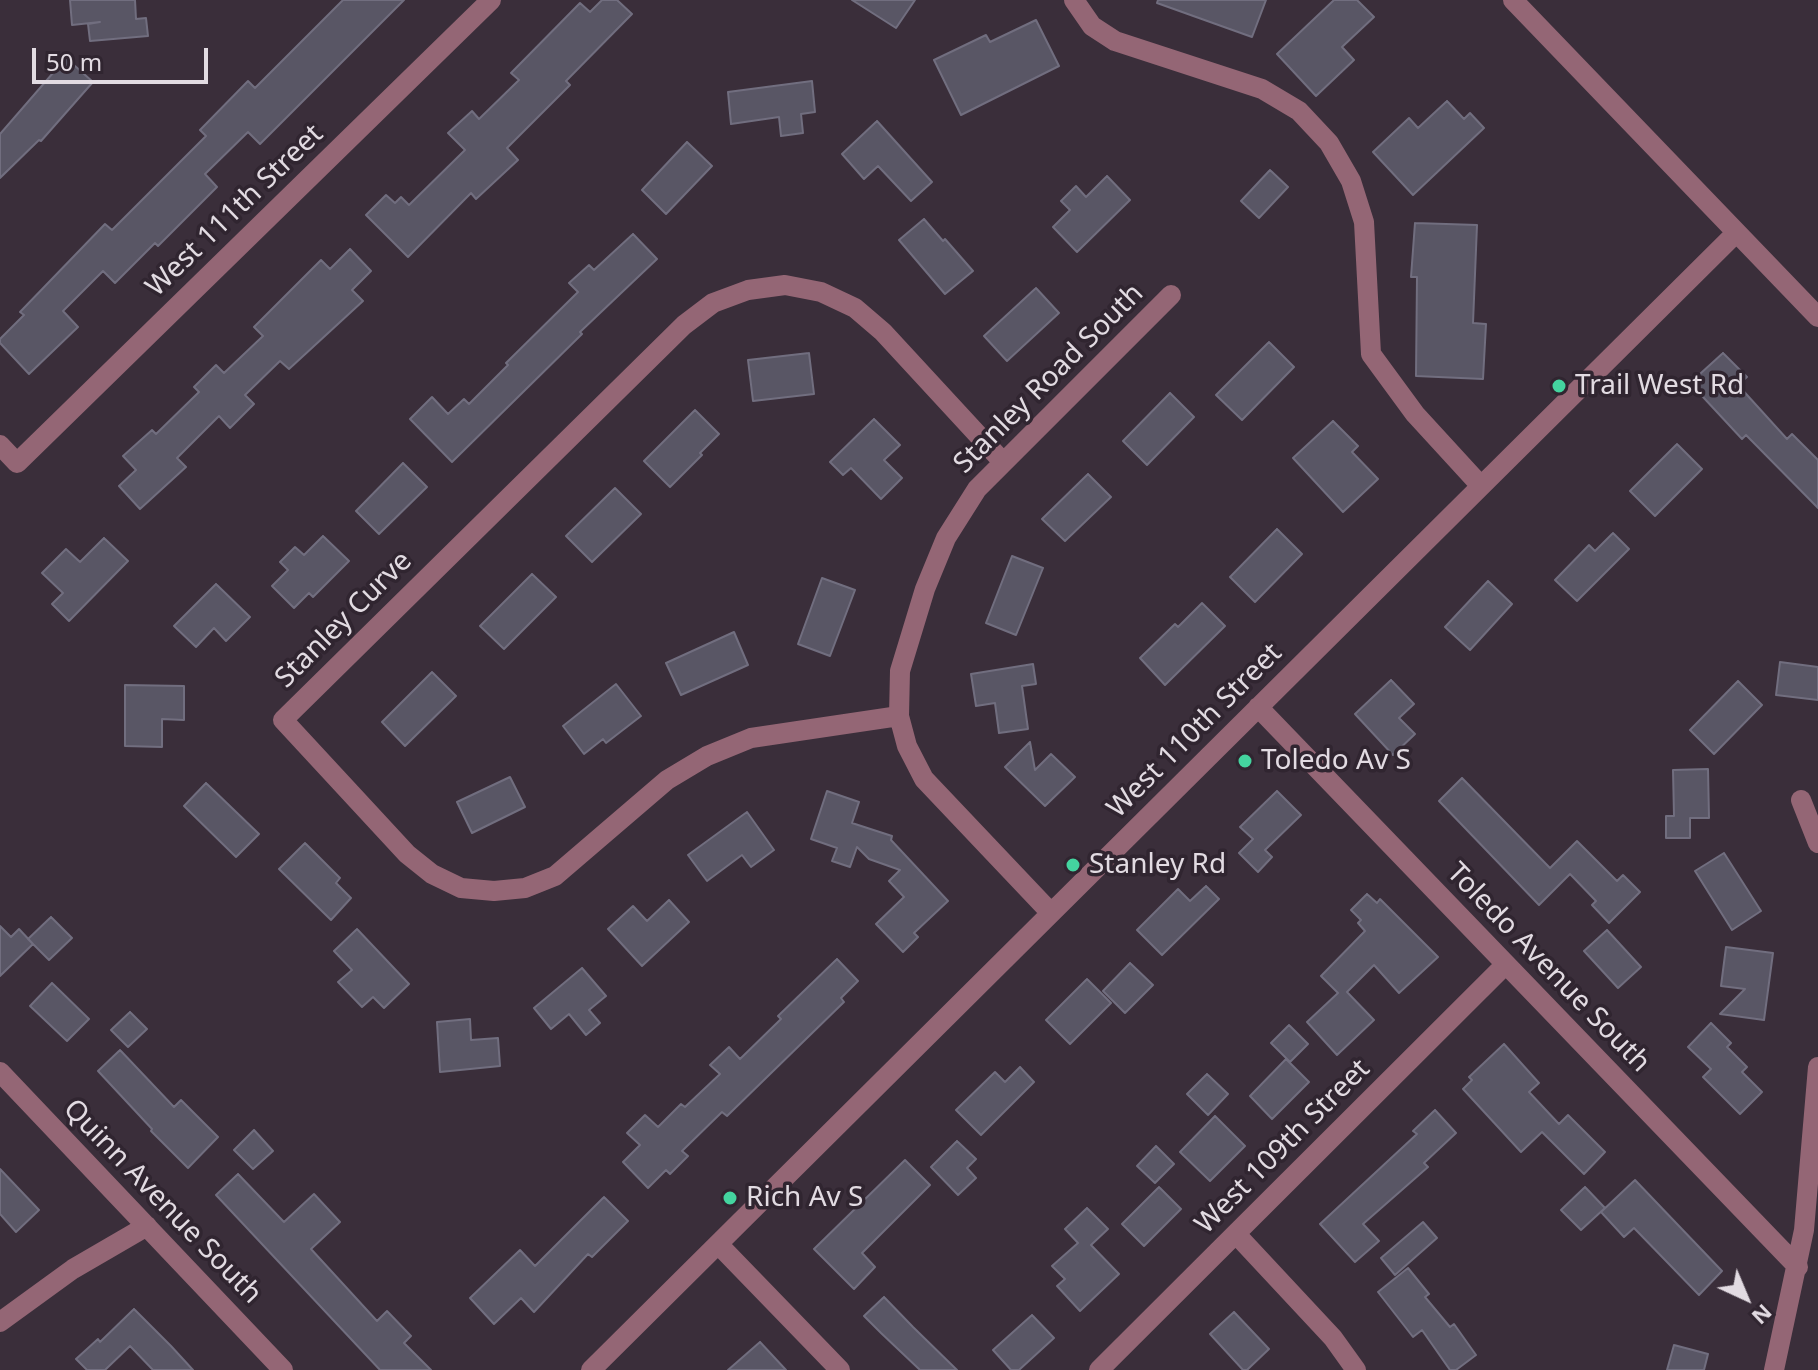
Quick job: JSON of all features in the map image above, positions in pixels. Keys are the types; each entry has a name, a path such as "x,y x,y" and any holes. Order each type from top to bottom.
{"street":[{"name":"West 111th Street","path":"0,445 17,463 491,0"},
{"path":"1074,0 1092,26 1115,41 1262,89 1299,111 1329,143 1351,181 1364,222 1371,354 1415,414 1481,486"},
{"path":"1513,0 1818,317"},
{"name":"West 110th Street","path":"591,1370 1736,233"},
{"name":"Stanley Curve","path":"899,716 751,738 707,756 667,780 555,876 525,888 494,891 461,888 432,874 407,854 283,720 684,325 713,303 748,290 785,285 821,292 855,308 883,332 1003,462"},
{"name":"Stanley Road South","path":"1051,913 924,779 907,746 899,716 900,671 925,589 946,538 977,489 1171,295"},
{"name":"Toledo Avenue South","path":"1258,707 1798,1267"},
{"path":"1801,800 1818,843"},
{"name":"West 109th Street","path":"1099,1370 1506,964"},
{"path":"1774,1370 1804,1230 1818,1067"},
{"name":"Quinn Avenue South","path":"0,1072 283,1370"},
{"path":"0,1322 73,1269 147,1226"},
{"path":"1236,1234 1333,1338 1356,1370"},
{"path":"718,1244 840,1370"}],"building":[{"path":"70,0 135,0 136,19 146,18 148,36 90,41 88,24 100,22 72,25"},
{"path":"343,0 404,0 260,144 248,132 205,174 217,187 158,246 155,243 115,283 103,271 63,311 78,327 29,374 0,343 0,339 24,315 20,312 105,224 112,230 206,136 200,130 248,81 255,88"},
{"path":"602,0 617,0 632,14 566,81 570,85 507,148 518,160 476,199 471,193 408,257 366,215 386,195 395,203 401,197 409,205 465,150 448,133 472,111 479,119 519,80 511,73 580,3 590,12"},
{"path":"852,0 915,0 896,28"},
{"path":"1158,0 1266,0 1252,37 1157,3"},
{"path":"1334,0 1357,0 1374,17 1342,47 1354,60 1316,96 1277,54"},
{"path":"1036,20 1059,66 961,115 934,60 986,35 990,42"},
{"path":"66,58 93,82 41,141 0,178 0,134"},
{"path":"812,81 815,112 801,114 803,133 781,136 779,117 731,124 728,92"},
{"path":"1447,101 1464,119 1470,113 1484,128 1413,195 1373,152 1409,118 1418,128"},
{"path":"877,121 932,182 911,201 878,166 864,179 842,154"},
{"path":"687,142 712,166 666,214 642,190"},
{"path":"1270,170 1288,187 1259,218 1241,201"},
{"path":"1107,176 1130,200 1077,252 1053,227 1070,210 1061,201 1076,186 1086,197"},
{"path":"924,219 973,271 945,294 899,240"},
{"path":"1415,223 1477,225 1473,323 1486,324 1483,379 1416,376 1417,277 1411,277"},
{"path":"633,234 657,259 452,462 410,419 432,397 448,414 464,399 469,404 578,292 569,283 589,265 594,270"},
{"path":"350,249 371,271 352,290 363,301 289,369 280,361 245,395 254,404 230,428 219,416 177,458 186,467 140,509 119,486 136,470 123,456 152,430 156,434 199,392 194,387 216,365 224,373 263,336 254,327 321,260 330,269"},
{"path":"1036,288 1059,313 1007,361 984,336"},
{"path":"1269,342 1294,367 1242,420 1216,395"},
{"path":"809,353 814,394 753,401 748,360"},
{"path":"1723,353 1747,377 1738,385 1787,439 1792,434 1818,460 1818,508 1746,435 1742,439 1690,383"},
{"path":"1170,393 1194,417 1147,465 1123,441"},
{"path":"695,410 719,434 670,487 644,461"},
{"path":"874,419 900,445 884,460 902,478 881,499 851,468 843,475 830,462"},
{"path":"1333,421 1358,446 1352,452 1378,479 1343,512 1293,458"},
{"path":"1677,444 1702,469 1655,516 1630,491"},
{"path":"403,463 427,487 379,534 356,511"},
{"path":"1088,474 1111,497 1065,541 1042,519"},
{"path":"615,488 641,514 592,562 566,536"},
{"path":"1277,529 1302,554 1255,602 1230,577"},
{"path":"1613,533 1629,549 1577,601 1555,580 1589,545 1595,551"},
{"path":"323,536 349,561 313,597 309,593 294,608 272,586 288,570 280,562 295,547 304,555"},
{"path":"104,538 128,561 69,621 52,604 63,593 42,573 66,549 80,562"},
{"path":"1012,556 1043,568 1016,635 986,623"},
{"path":"532,574 556,597 504,649 480,626"},
{"path":"822,578 855,590 830,656 798,644"},
{"path":"1488,581 1512,604 1470,650 1445,627"},
{"path":"216,584 250,617 226,641 214,628 196,647 174,626"},
{"path":"1202,603 1225,626 1165,685 1140,658"},
{"path":"734,632 748,665 681,695 666,663"},
{"path":"1780,662 1818,667 1818,700 1776,695"},
{"path":"1033,664 1036,684 1022,686 1028,729 999,733 995,703 976,706 971,674"},
{"path":"432,672 456,696 405,746 382,722"},
{"path":"1391,680 1414,704 1399,718 1415,734 1393,755 1355,714"},
{"path":"1738,681 1762,705 1714,754 1690,730"},
{"path":"616,684 641,716 606,743 603,739 584,754 563,726"},
{"path":"125,685 184,686 184,720 162,719 162,747 125,746"},
{"path":"1030,742 1035,770 1051,754 1075,777 1045,806 1005,767"},
{"path":"1708,769 1709,818 1690,818 1690,838 1666,838 1666,816 1674,816 1673,770"},
{"path":"510,777 525,807 472,833 457,802"},
{"path":"1462,778 1550,868 1577,841 1617,881 1623,875 1640,892 1609,923 1592,905 1596,901 1570,874 1539,905 1439,801"},
{"path":"206,783 259,834 236,857 184,806"},
{"path":"827,791 859,802 852,823 892,836 891,840 948,901 914,933 918,937 903,952 876,924 904,897 889,881 900,870 869,859 857,847 850,867 832,861 837,848 811,839"},
{"path":"1277,791 1301,815 1265,850 1272,857 1258,872 1239,853 1253,839 1240,827"},
{"path":"747,812 774,850 751,867 742,855 707,881 688,855"},
{"path":"305,843 340,878 336,883 351,898 331,920 279,869"},
{"path":"1724,853 1761,911 1732,930 1695,871"},
{"path":"1206,886 1219,899 1162,955 1137,930 1178,889 1190,901"},
{"path":"1367,894 1377,903 1380,899 1438,957 1399,993 1374,965 1347,992 1374,1020 1337,1055 1307,1022 1338,993 1321,976 1365,931 1358,923 1361,920 1351,910"},
{"path":"669,900 689,922 642,966 608,929 633,906 647,921"},
{"path":"51,917 72,938 49,960 28,939"},
{"path":"0,926 11,937 19,929 33,944 0,976"},
{"path":"357,929 409,984 384,1008 373,997 362,1007 338,982 352,970 334,951"},
{"path":"1607,930 1641,967 1618,988 1584,951"},
{"path":"1726,947 1773,953 1764,1020 1720,1014 1745,989 1721,986"},
{"path":"837,959 858,981 841,998 844,1002 727,1116 722,1112 682,1151 688,1156 670,1174 666,1170 648,1188 623,1162 640,1145 627,1133 645,1115 658,1127 681,1104 685,1107 720,1074 710,1065 729,1047 740,1059 781,1019 778,1016"},
{"path":"1130,963 1153,985 1125,1013 1103,991"},
{"path":"582,968 606,996 589,1010 600,1023 586,1035 569,1014 551,1029 534,1008"},
{"path":"1087,979 1111,1003 1070,1044 1046,1020"},
{"path":"52,983 89,1019 67,1041 30,1006"},
{"path":"130,1012 147,1029 128,1047 111,1030"},
{"path":"470,1019 471,1040 498,1038 500,1066 440,1072 437,1022"},
{"path":"1711,1023 1731,1043 1727,1047 1747,1067 1742,1072 1762,1092 1740,1114 1703,1077 1711,1069 1688,1047"},
{"path":"1289,1025 1308,1044 1290,1062 1271,1043"},
{"path":"1504,1044 1539,1083 1529,1092 1559,1124 1568,1115 1605,1152 1584,1174 1542,1132 1521,1152 1463,1089 1472,1080 1469,1077"},
{"path":"120,1050 174,1107 181,1100 218,1137 188,1168 98,1071"},
{"path":"1286,1059 1309,1082 1272,1119 1250,1096"},
{"path":"1020,1067 1034,1082 981,1135 956,1110 995,1072 1005,1082"},
{"path":"1207,1074 1228,1094 1208,1115 1187,1094"},
{"path":"1435,1110 1456,1133 1424,1163 1428,1167 1363,1224 1379,1241 1355,1262 1320,1224 1417,1134 1413,1131"},
{"path":"1215,1116 1245,1146 1210,1181 1180,1152"},
{"path":"254,1130 273,1151 253,1169 234,1150"},
{"path":"957,1141 976,1159 967,1168 976,1178 958,1195 931,1167"},
{"path":"1156,1146 1174,1164 1155,1183 1137,1166"},
{"path":"905,1160 930,1185 862,1253 875,1267 854,1289 814,1249"},
{"path":"0,1169 39,1210 16,1232 0,1214"},
{"path":"238,1174 284,1222 314,1194 340,1222 311,1249 377,1321 387,1311 411,1336 404,1343 431,1370 380,1370 216,1195"},
{"path":"1635,1180 1722,1271 1699,1295 1634,1228 1624,1237 1601,1212"},
{"path":"1159,1187 1181,1209 1144,1246 1122,1224"},
{"path":"1585,1187 1605,1208 1581,1230 1561,1210"},
{"path":"604,1197 628,1221 592,1257 588,1254 534,1312 521,1298 494,1324 470,1298 520,1250 535,1266"},
{"path":"1087,1208 1108,1229 1091,1245 1119,1274 1080,1311 1057,1286 1065,1279 1052,1266 1078,1243 1065,1229"},
{"path":"1423,1222 1437,1238 1395,1275 1381,1258"},
{"path":"1408,1268 1429,1294 1425,1297 1450,1327 1454,1324 1476,1355 1456,1370 1450,1370 1422,1330 1413,1337 1378,1292"},
{"path":"884,1297 957,1370 920,1370 864,1316"},
{"path":"134,1309 193,1370 153,1370 130,1346 105,1370 87,1370 76,1359 98,1339 100,1342"},
{"path":"1234,1312 1269,1349 1247,1370 1243,1370 1210,1334"},
{"path":"1032,1315 1054,1338 1019,1370 1011,1370 993,1350"},
{"path":"760,1342 786,1370 728,1370"},
{"path":"1674,1345 1708,1354 1704,1370 1667,1370"}],"place":[{"name":"Trail West Rd","path":"1559,386"},
{"name":"Toledo Av S","path":"1245,761"},
{"name":"Stanley Rd","path":"1073,865"},
{"name":"Rich Av S","path":"730,1198"}]}
